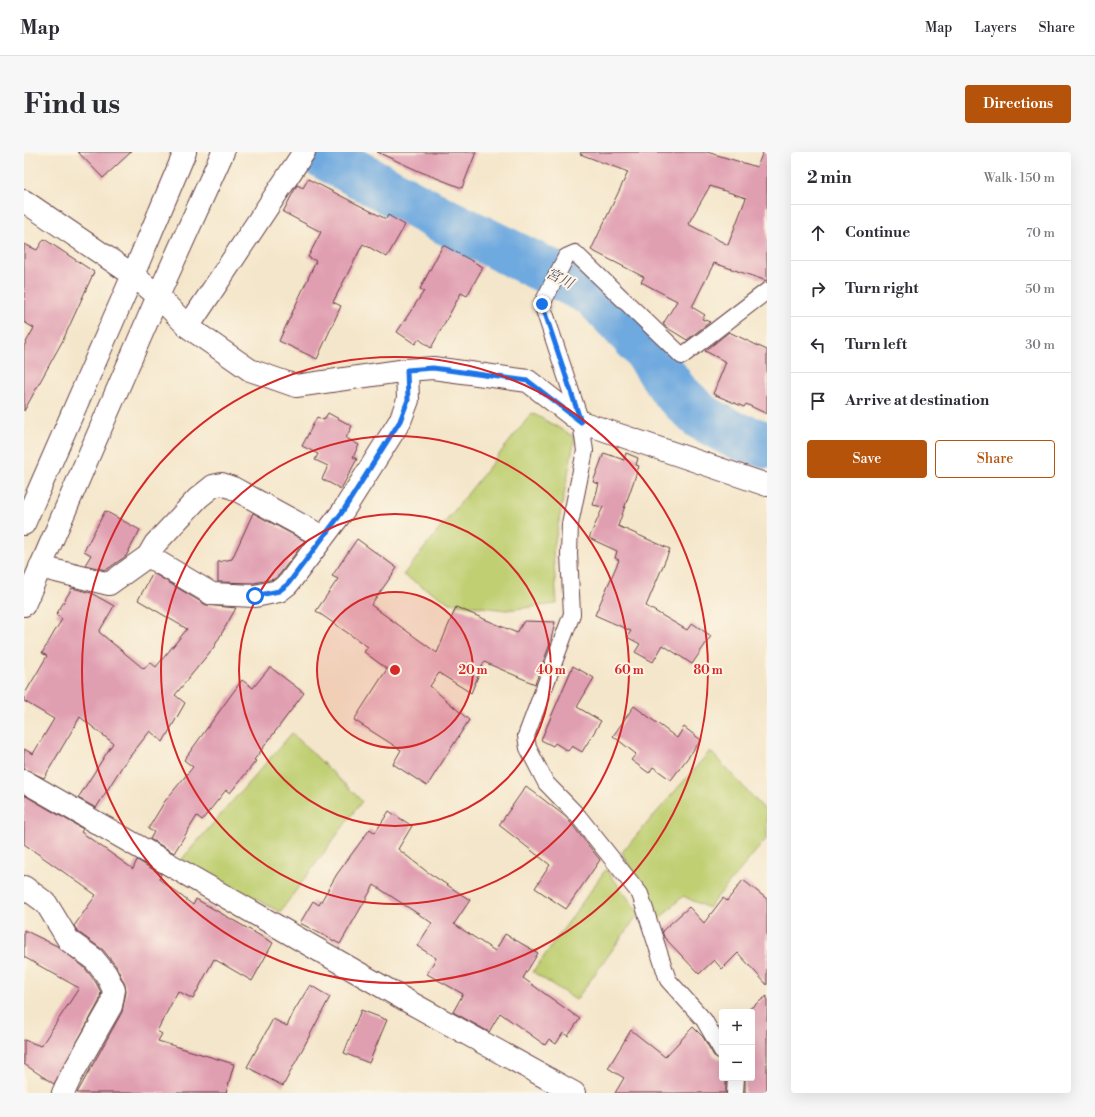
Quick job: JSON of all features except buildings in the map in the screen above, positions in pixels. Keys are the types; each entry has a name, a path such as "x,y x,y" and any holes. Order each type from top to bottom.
{"street":[{"path":"24,524 185,152"},
{"path":"24,605 158,296 223,152"},
{"path":"188,328 300,158"},
{"path":"24,201 133,275 158,296 188,328 250,370 296,386 407,370 433,368 528,381 581,422 767,485"},
{"path":"148,556 212,594 255,596 279,591 288,584 343,511 400,421 408,400 407,370"},
{"path":"40,567 109,584 148,556 155,544 198,498 213,486 222,484 233,488 323,537"},
{"path":"24,781 402,998 574,1093"},
{"path":"24,887 46,903 69,941 93,958 106,974 114,990 111,1006 71,1076 64,1093"}],"lane":[{"path":"719,1046 704,1020 668,980 640,894 578,816 546,783 528,748 526,736 572,614 569,554 570,524 585,451 581,422 542,304 566,257 574,253 682,356 767,291"},
{"path":"735,1093 736,1081"}],"green space":[{"path":"532,413 575,437 553,552 557,604 506,610 450,603 403,575"},
{"path":"292,733 362,801 280,912 182,859"},
{"path":"710,751 767,812 767,838 708,908 683,896 658,920 622,852"},
{"path":"606,869 639,913 576,1000 533,972"}],"waterway":[{"name":"宮川","path":"317,152 437,217 594,294 644,347 674,391 700,416 732,434 767,445"}],"route":[{"path":"255,596 279,591 288,584 343,511 400,421 408,400 407,370 433,368 528,381 581,422 542,304"}]}
